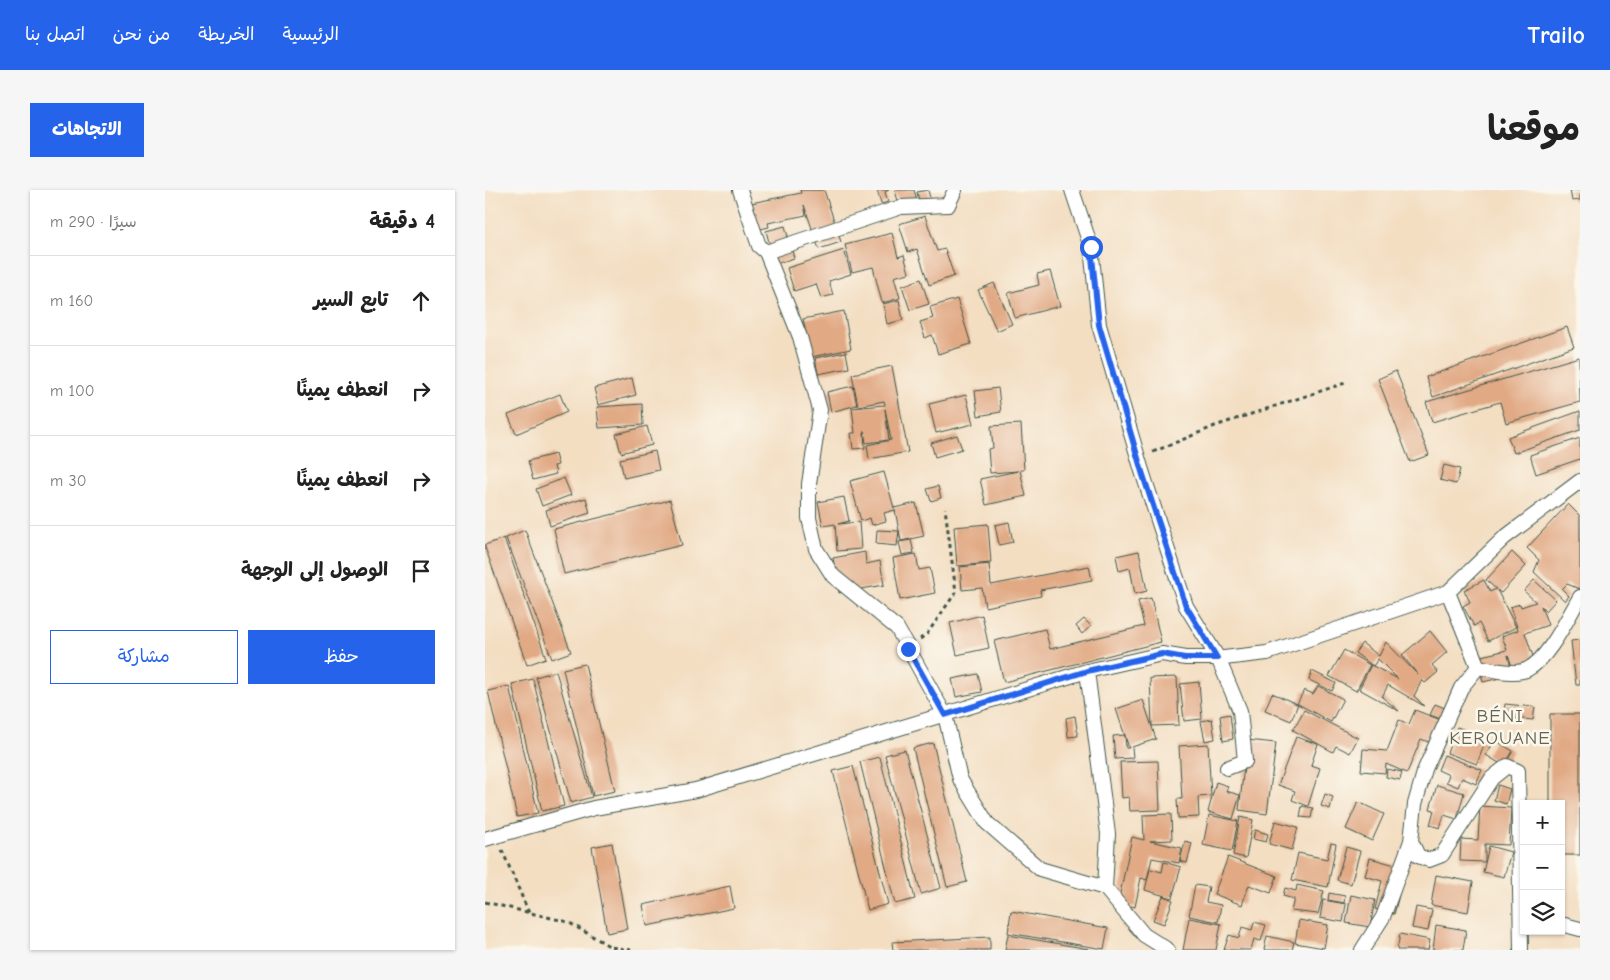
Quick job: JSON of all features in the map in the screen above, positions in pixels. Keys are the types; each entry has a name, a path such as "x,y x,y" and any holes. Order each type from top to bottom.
{"street":[{"path":"740,190 759,246 766,252 800,338 820,410 809,484 809,518 817,549 833,576 897,628 945,715 960,780 987,824 1040,869 1105,888 1144,935 1167,950"},
{"path":"766,252 901,206 948,204 955,190"},
{"path":"1072,190 1091,247 1099,325 1138,458 1186,606 1217,658 1240,711 1245,761 1227,768"},
{"path":"491,837 594,808 696,790 1087,671 1162,654 1185,658 1217,658 1267,653 1448,592 1504,538 1580,481"},
{"path":"1448,592 1478,667"},
{"path":"1478,667 1504,672 1527,670 1551,647 1580,596"},
{"path":"1362,950 1383,917 1411,841 1415,804 1425,769 1461,688 1478,667"},
{"path":"1087,671 1108,834 1105,888"},
{"path":"1411,841 1418,856 1429,860 1442,855 1493,778 1507,766 1518,771 1521,890"},
{"path":"1565,925 1580,929"},
{"path":"1521,935 1521,950"}],"path":[{"path":"1138,458 1215,426 1345,383"},
{"path":"908,649 927,634 956,592 945,508"},
{"path":"491,837 529,913"},
{"path":"485,902 568,922 611,948 631,950"}],"building":[{"path":"800,190 824,190 841,242 819,249 804,205 806,215 768,223 769,227 756,230 751,203 801,193"},
{"path":"877,190 889,190 885,192 888,202 881,204"},
{"path":"895,190 914,190 918,204 900,209"},
{"path":"928,190 931,202 920,205 917,192"},
{"path":"1570,190 1580,190 1580,200 1572,201"},
{"path":"925,216 937,251 945,249 954,276 929,285 917,249 908,252 899,224"},
{"path":"785,226 794,258 775,264 766,231"},
{"path":"892,233 898,257 904,255 909,273 894,277 900,298 882,303 873,267 852,272 845,245"},
{"path":"844,250 851,274 829,281 833,295 821,298 816,284 794,291 787,268"},
{"path":"1050,271 1060,306 1015,318 1008,293 1039,285 1037,274"},
{"path":"921,279 929,304 910,310 902,286"},
{"path":"994,283 1012,324 997,331 978,290"},
{"path":"957,299 971,344 938,354 932,335 925,338 920,322 933,318 930,307"},
{"path":"899,300 903,320 887,324 883,304"},
{"path":"844,311 851,349 811,357 803,319"},
{"path":"1567,327 1574,347 1433,397 1426,377"},
{"path":"846,352 849,368 818,374 815,358"},
{"path":"1579,357 1580,402 1506,423 1500,402 1432,422 1426,402"},
{"path":"892,366 908,452 869,459 867,445 891,440 885,409 889,440 866,443 864,431 865,448 853,449 851,433 855,433 852,408 885,405 884,401 858,406 852,374"},
{"path":"1396,371 1429,455 1410,462 1378,379"},
{"path":"632,378 636,395 598,405 594,388"},
{"path":"853,386 857,405 831,412 827,392"},
{"path":"998,388 1001,412 978,416 975,391"},
{"path":"560,394 567,412 516,434 508,415"},
{"path":"966,395 973,424 936,433 929,404"},
{"path":"642,404 643,425 599,428 597,407"},
{"path":"1580,411 1580,430 1514,453 1508,437"},
{"path":"1021,424 1024,470 1020,470 1026,496 986,505 980,479 1018,471 990,473 988,449 993,448 991,426"},
{"path":"647,426 652,445 621,453 616,434"},
{"path":"957,435 962,449 935,457 931,443"},
{"path":"1580,438 1580,459 1536,474 1530,455"},
{"path":"655,451 659,470 624,478 620,459"},
{"path":"555,454 558,465 554,466 556,474 533,480 528,461"},
{"path":"1444,465 1460,469 1456,484 1440,480"},
{"path":"884,472 894,508 916,503 924,536 901,541 895,510 884,513 886,521 872,525 870,518 861,521 850,481"},
{"path":"564,478 571,495 542,506 536,489"},
{"path":"938,486 941,498 931,501 927,489"},
{"path":"844,497 849,521 838,524 859,522 861,549 837,551 835,524 823,526 818,502"},
{"path":"586,498 590,513 550,526 546,510"},
{"path":"670,500 682,545 564,574 554,529"},
{"path":"1568,504 1580,516 1580,589 1567,584 1562,589 1569,596 1565,601 1534,572 1539,560 1527,548"},
{"path":"1009,522 1013,542 999,545 995,525"},
{"path":"988,524 991,563 957,566 954,527"},
{"path":"525,530 571,652 552,659 506,538"},
{"path":"877,530 899,531 897,546 876,544"},
{"path":"504,538 546,658 527,665 485,547 485,545"},
{"path":"911,540 914,553 902,555 899,542"},
{"path":"1139,551 1147,591 1135,594 1130,568 1119,571 1116,556"},
{"path":"865,552 866,564 880,561 884,585 839,593 833,558"},
{"path":"1512,552 1526,566 1501,593 1497,590 1516,627 1488,641 1479,623 1474,626 1463,606 1470,602 1464,590 1484,580 1490,592 1496,589 1486,580"},
{"path":"916,554 919,570 930,568 935,593 900,600 893,558"},
{"path":"989,564 991,585 1089,566 1092,580 1040,590 1041,596 985,607 982,588 962,590 960,567"},
{"path":"1534,580 1556,600 1546,611 1541,606 1548,625 1525,633 1536,665 1514,672 1508,655 1513,675 1483,682 1477,657 1507,650 1502,636 1518,630 1510,607 1520,604 1521,607 1536,602 1524,591"},
{"path":"1151,598 1161,642 1004,682 994,641 1045,629 1050,649 1144,626 1138,601"},
{"path":"982,615 989,648 957,655 950,623"},
{"path":"1084,619 1091,626 1082,634 1076,626"},
{"path":"1430,631 1447,652 1432,665 1438,672 1425,683 1422,680 1414,696 1424,706 1388,685 1382,697 1399,711 1359,689 1371,665 1398,679 1378,659 1373,666 1355,653 1362,643 1379,656 1386,642 1418,675 1402,655"},
{"path":"1580,640 1580,685 1576,685 1571,641"},
{"path":"1344,650 1370,665 1356,691 1329,676"},
{"path":"585,664 615,791 593,796 563,669"},
{"path":"556,671 592,797 571,803 536,677"},
{"path":"1312,671 1336,683 1332,691 1309,680"},
{"path":"978,674 982,692 956,697 952,679"},
{"path":"1177,677 1179,725 1152,726 1150,678"},
{"path":"533,679 564,806 542,811 512,684"},
{"path":"1199,682 1202,719 1184,721 1180,684"},
{"path":"509,686 538,813 517,817 488,691"},
{"path":"1318,686 1343,699 1331,722 1298,704 1291,721 1265,710 1272,693 1297,704 1304,690 1313,694"},
{"path":"1143,700 1156,739 1132,747 1133,758 1115,759 1113,736 1125,735 1116,709","holes":["1125,736 1129,748 1126,748"]},
{"path":"1435,704 1452,711 1448,722 1430,715"},
{"path":"1505,704 1535,707 1533,720 1503,717"},
{"path":"1304,710 1358,738 1350,753 1336,746 1333,752 1293,730"},
{"path":"1415,710 1446,722 1436,745 1421,739 1407,773 1386,764 1385,773 1361,771 1363,749 1387,751 1399,720 1409,724"},
{"path":"1230,714 1233,739 1223,741 1220,716"},
{"path":"1550,714 1580,714 1580,855 1565,855 1565,800 1550,800"},
{"path":"1075,716 1078,736 1068,737 1066,718"},
{"path":"1212,719 1215,739 1205,741 1201,721"},
{"path":"1457,727 1487,737 1477,764 1447,753"},
{"path":"1296,737 1318,744 1311,765 1320,768 1308,806 1292,800 1295,791 1278,785"},
{"path":"1247,740 1276,743 1267,814 1239,810"},
{"path":"1495,740 1513,751 1504,766 1486,755"},
{"path":"933,743 967,882 947,887 913,748"},
{"path":"1208,744 1211,796 1198,797 1199,817 1178,818 1177,799 1182,799 1179,746"},
{"path":"905,750 941,888 921,894 885,755"},
{"path":"1444,755 1482,770 1476,784 1462,778 1458,787 1446,782 1449,775 1438,770"},
{"path":"880,757 915,899 895,904 860,762"},
{"path":"1158,761 1160,810 1130,811 1129,797 1122,798 1120,762"},
{"path":"853,766 888,904 868,910 833,771"},
{"path":"1387,769 1402,772 1400,780 1386,777"},
{"path":"1216,782 1228,786 1226,791 1240,795 1233,819 1208,812"},
{"path":"1437,785 1464,793 1457,819 1444,815 1440,828 1430,825 1434,810 1430,809"},
{"path":"1498,785 1510,789 1506,804 1494,800"},
{"path":"1325,794 1333,797 1330,809 1321,806"},
{"path":"1358,802 1384,814 1372,841 1346,829"},
{"path":"1302,806 1313,808 1311,818 1300,817"},
{"path":"1480,806 1511,808 1509,845 1485,844 1485,862 1460,861 1461,839 1478,840"},
{"path":"1171,814 1172,840 1150,841 1182,848 1179,863 1152,858 1147,880 1141,878 1135,907 1118,903 1132,837 1144,840 1143,815"},
{"path":"1209,815 1238,821 1232,851 1203,845"},
{"path":"1240,817 1253,820 1246,858 1233,855"},
{"path":"1275,821 1298,827 1292,850 1269,844"},
{"path":"1255,830 1268,834 1266,842 1253,839"},
{"path":"1185,841 1192,843 1187,863 1180,861"},
{"path":"612,843 627,929 607,933 592,847"},
{"path":"1331,843 1336,844 1328,887 1292,880 1298,853 1327,859"},
{"path":"1489,846 1511,852 1504,877 1483,872"},
{"path":"1346,847 1360,851 1351,884 1337,880"},
{"path":"1228,857 1277,876 1271,893 1249,885 1242,905 1214,894"},
{"path":"1370,858 1406,868 1394,914 1375,909 1382,881 1365,876"},
{"path":"1164,862 1181,867 1172,898 1145,890 1150,869 1162,872"},
{"path":"1436,875 1473,882 1468,912 1431,905"},
{"path":"1195,885 1209,887 1206,902 1221,905 1218,922 1189,916"},
{"path":"1297,885 1324,891 1318,914 1291,911 1294,899 1283,896 1285,888 1296,891"},
{"path":"730,886 734,908 647,926 643,905"},
{"path":"1329,893 1345,896 1344,903 1328,900"},
{"path":"1351,895 1375,900 1370,927 1346,923"},
{"path":"1163,896 1173,900 1164,924 1153,920"},
{"path":"1323,900 1346,904 1343,922 1320,918"},
{"path":"1416,907 1432,910 1428,931 1412,928"},
{"path":"1011,911 1108,928 1104,949 1008,933"},
{"path":"1189,918 1221,924 1216,950 1183,950"},
{"path":"1299,920 1328,925 1324,948 1295,943"},
{"path":"1254,922 1266,925 1261,941 1254,939 1251,950 1224,950 1229,935 1239,938 1242,927 1252,930"},
{"path":"1436,925 1466,930 1463,950 1433,950"},
{"path":"1400,934 1430,940 1428,950 1397,950"},
{"path":"1008,935 1089,949 1089,950 1005,950"},
{"path":"1267,936 1294,942 1292,950 1264,950"},
{"path":"990,937 990,950 893,950 892,942"}],"district":[{"name":"BÉNI KEROUANE","path":"1500,726"}],"route":[{"path":"908,649 945,715 1087,671 1162,654 1185,658 1217,658 1186,606 1142,472 1099,325 1091,247"}]}
